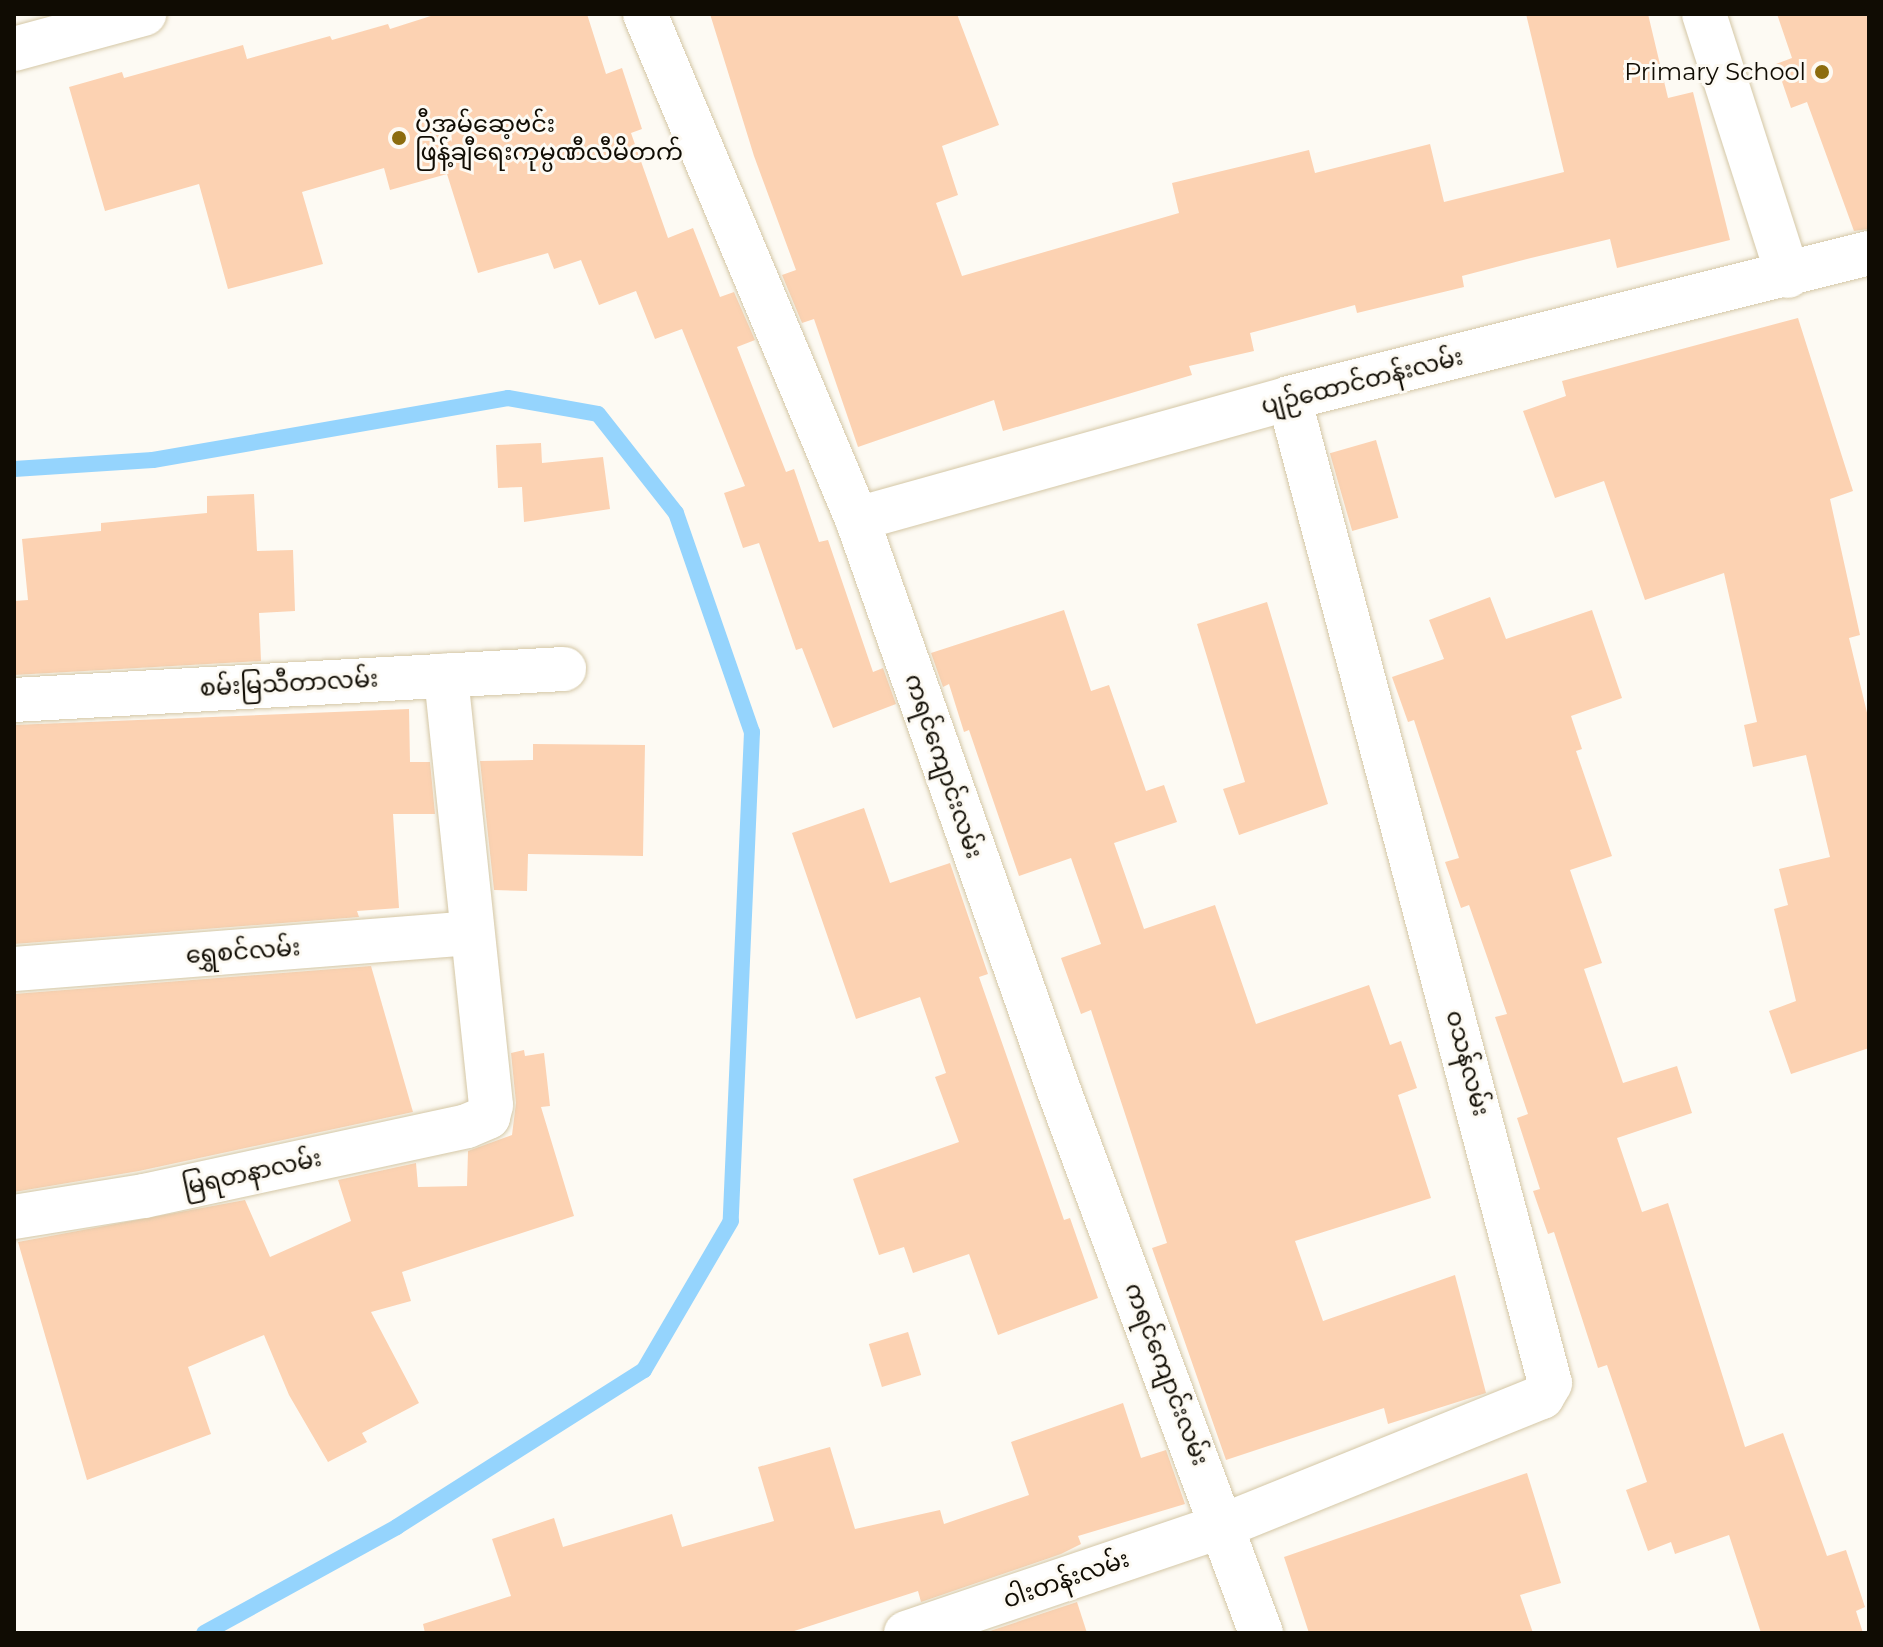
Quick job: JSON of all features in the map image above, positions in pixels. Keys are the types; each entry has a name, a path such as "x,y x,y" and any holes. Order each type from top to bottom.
{"street":[{"path":"14,49 144,14"},
{"name":"ကရင်ကျောင်းလမ်း","path":"645,14 857,519 1058,1088 1225,1525 1261,1633"},
{"path":"1704,14 1788,276"},
{"name":"ပျဉ်ထောင်တန်းလမ်း","path":"857,519 1289,398 1788,276 1866,267"},
{"name":"ဝသန်လမ်း","path":"1225,1525 1542,1397 1550,1383 1289,398"},
{"name":"စမ်းမြသီတာလမ်း","path":"14,700 564,669"},
{"path":"446,675 471,933"},
{"name":"ရွှေစင်လမ်း","path":"14,969 471,933"},
{"name":"မြရတနာလမ်း","path":"14,1217 144,1196 467,1126 488,1117 491,1105 471,933"},
{"name":"ဝါးတန်းလမ်း","path":"906,1633 1225,1525"}],"building":[{"path":"437,14 587,14 606,74 622,68 642,129 631,133 668,238 693,228 720,297 734,292 755,340 737,347 786,472 794,469 819,542 828,540 873,672 883,668 896,704 833,728 802,648 796,650 759,543 743,548 724,493 745,486 682,329 655,339 636,291 599,305 581,260 554,269 548,253 478,273 447,174 390,190 384,168 302,192 323,264 228,289 199,184 105,211 69,87 122,72 124,78 243,45 247,59 330,36 332,40 388,24 390,29"},
{"path":"710,14 957,14 999,125 942,146 958,195 936,203 962,276 1179,213 1172,183 1309,150 1315,173 1430,144 1444,202 1564,172 1526,14 1648,14 1668,98 1693,92 1730,240 1617,268 1610,239 1462,276 1464,287 1357,313 1355,305 1250,333 1254,351 1189,366 1192,375 1003,431 994,400 858,447 814,319 802,323 782,275 796,270 754,156"},
{"path":"1777,14 1869,14 1869,229 1854,231 1807,102 1791,108 1776,64 1792,58"},
{"path":"1798,318 1853,491 1830,499 1860,635 1849,638 1869,721 1869,1048 1791,1074 1769,1011 1796,1001 1774,909 1788,905 1779,869 1830,857 1806,755 1753,767 1744,725 1757,722 1724,573 1645,600 1604,481 1555,498 1523,411 1566,396 1562,381"},
{"path":"1376,440 1398,518 1352,531 1330,453"},
{"path":"541,443 542,463 603,457 610,509 524,522 522,487 498,488 496,445"},
{"path":"254,494 257,551 293,550 295,611 259,613 261,661 14,675 14,601 28,600 22,539 101,531 101,523 207,513 207,496"},
{"path":"1490,597 1506,639 1592,610 1622,698 1571,716 1582,749 1576,751 1612,856 1570,870 1602,963 1584,969 1623,1083 1677,1066 1692,1113 1617,1138 1642,1212 1668,1203 1745,1447 1783,1433 1827,1556 1846,1550 1865,1607 1856,1611 1863,1633 1761,1633 1729,1535 1675,1554 1671,1542 1648,1551 1626,1490 1647,1482 1607,1365 1598,1368 1554,1232 1548,1234 1533,1191 1540,1189 1517,1118 1528,1114 1495,1017 1507,1014 1469,905 1461,908 1445,862 1459,858 1414,720 1408,722 1392,677 1444,659 1429,620"},
{"path":"1267,602 1328,804 1239,835 1223,789 1245,782 1197,624"},
{"path":"1064,610 1091,691 1109,685 1146,791 1164,785 1177,822 1114,843 1144,929 1215,905 1256,1024 1369,985 1390,1045 1401,1041 1417,1088 1398,1095 1431,1198 1295,1241 1323,1321 1455,1275 1486,1393 1388,1424 1384,1408 1226,1460 1152,1248 1167,1243 1091,1010 1081,1014 1061,958 1101,944 1071,858 1019,876 969,730 964,732 949,684 943,687 931,653"},
{"path":"409,709 410,762 430,762 435,814 393,814 399,908 357,911 359,917 14,944 14,725"},
{"path":"533,744 645,745 643,856 528,854 527,891 494,890 480,761 533,760"},
{"path":"864,808 890,883 950,863 988,974 979,977 1064,1220 1070,1218 1098,1298 998,1335 969,1254 913,1273 904,1247 879,1255 853,1179 959,1142 935,1077 946,1073 920,997 856,1019 792,833"},
{"path":"371,966 413,1112 139,1171 14,1192 14,994"},
{"path":"524,1050 525,1056 544,1053 550,1106 541,1107 574,1216 402,1272 411,1301 371,1312 419,1403 362,1433 367,1442 328,1462 289,1395 264,1335 188,1367 211,1434 87,1480 18,1242 245,1200 270,1257 351,1221 338,1180 416,1163 418,1187 467,1186 468,1151 512,1135 516,1103 511,1053"},
{"path":"908,1332 921,1375 882,1387 869,1344"},
{"path":"1123,1403 1141,1458 1166,1450 1185,1504 1078,1536 1081,1544 1061,1554 921,1602 918,1591 788,1633 425,1633 423,1624 511,1596 492,1539 554,1518 563,1547 672,1514 682,1547 774,1521 758,1467 830,1447 855,1529 940,1510 944,1524 1029,1495 1011,1442"},
{"path":"1527,1473 1561,1583 1520,1595 1533,1633 1309,1633 1284,1557"},
{"path":"1077,1602 1087,1633 984,1633"}],"waterway":[{"path":"14,469 153,460 508,398 598,414 676,513 752,732 731,1221 644,1370 397,1527 204,1633"}],"place":[{"name":"Primary School","path":"1822,72"},
{"name":"ပီအမ်ဆေ့ဗင်း ဖြန့်ချီရေးကုမ္ပဏီလီမိတက်","path":"399,138"}]}
